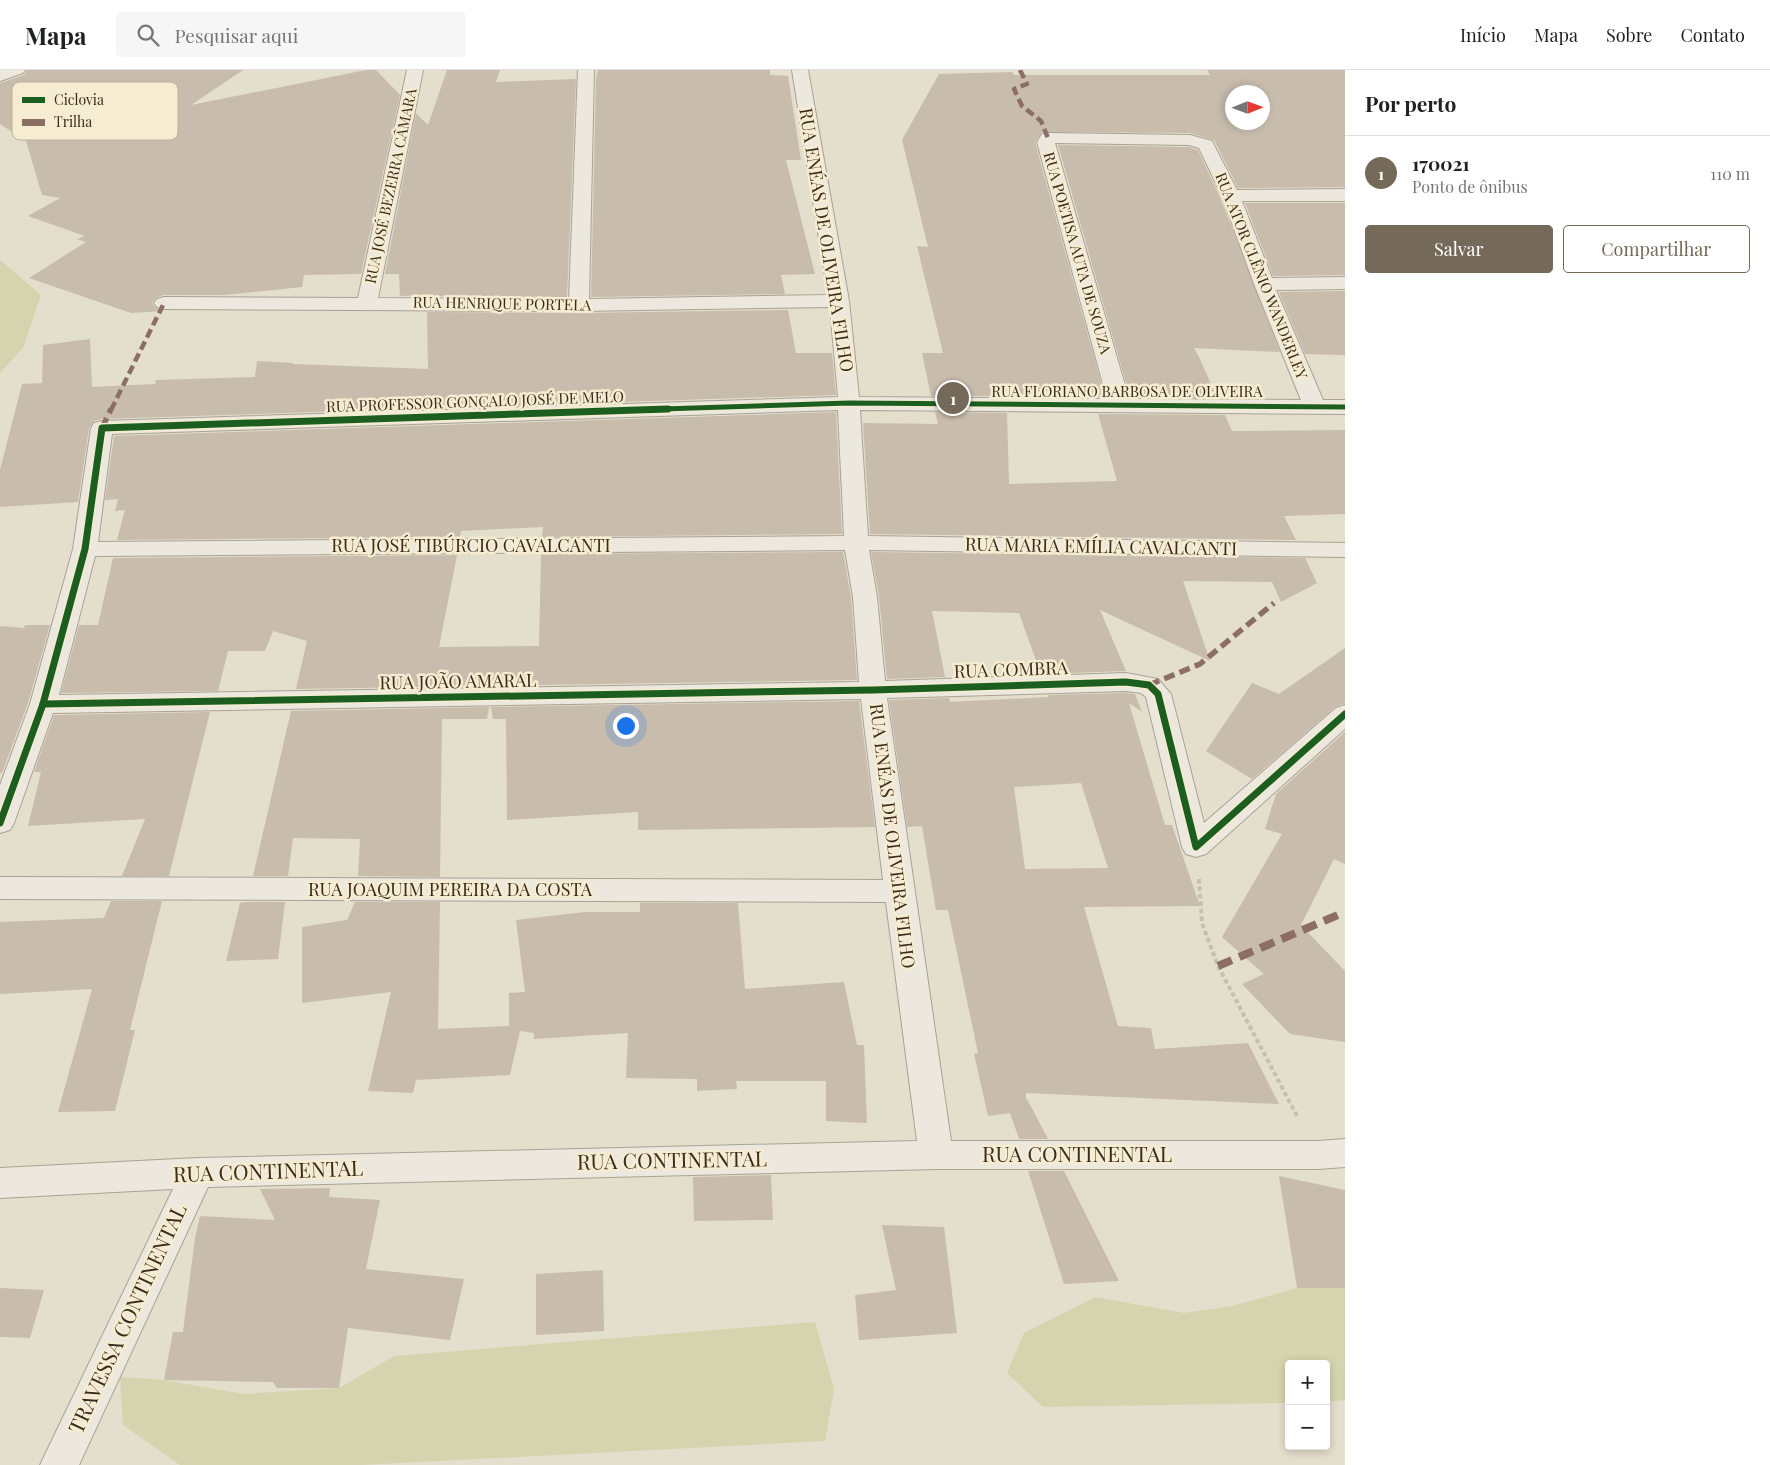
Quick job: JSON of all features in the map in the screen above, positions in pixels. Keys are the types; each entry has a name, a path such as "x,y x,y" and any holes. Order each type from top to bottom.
{"street":[{"path":"0,76 17,70"},
{"name":"RUA JOSÉ BEZERRA CÂMARA","path":"367,303 415,70"},
{"path":"579,305 586,70"},
{"name":"RUA ENÉAS DE OLIVEIRA FILHO","path":"800,70 839,301 849,404 856,543 865,598 873,690 899,891 936,1155"},
{"name":"RUA POETISA AUTA DE SOUZA","path":"1120,406 1046,142 1048,138 1190,140 1206,145"},
{"name":"RUA ATOR CLÊNIO WANDERLEY","path":"1206,145 1231,196 1264,284 1315,407"},
{"path":"1231,196 1345,196"},
{"path":"1264,284 1345,283"},
{"name":"RUA HENRIQUE PORTELA","path":"164,303 579,305 839,301"},
{"name":"RUA FLORIANO BARBOSA DE OLIVEIRA","path":"849,404 1345,407"},
{"name":"RUA PROFESSOR GONÇALO JOSÉ DE MELO","path":"85,549 102,428 849,404"},
{"name":"RUA JOSÉ TIBÚRCIO CAVALCANTI","path":"85,549 856,543"},
{"name":"RUA MARIA EMÍLIA CAVALCANTI","path":"856,543 1345,550"},
{"path":"0,823 43,704 85,549"},
{"name":"RUA COMBRA","path":"873,690 1126,682 1148,685 1158,694 1196,846"},
{"name":"RUA JOÃO AMARAL","path":"43,704 873,690"},
{"path":"1196,846 1345,714"},
{"name":"RUA JOAQUIM PEREIRA DA COSTA","path":"0,888 899,891"},
{"name":"RUA CONTINENTAL","path":"0,1183 198,1173 936,1155 1332,1154"},
{"name":"TRAVESSA CONTINENTAL","path":"59,1465 198,1173"}],"path":[{"path":"1196,846 1202,923 1218,966 1332,1154"}],"green space":[{"path":"0,260 41,295 23,348 0,373"},
{"path":"1297,1288 1345,1288 1345,1400 1330,1402 1330,1360 1285,1360 1285,1403 1043,1407 1007,1373 1024,1333 1095,1297 1184,1313 1232,1306"},
{"path":"815,1322 834,1389 825,1441 361,1465 180,1465 123,1425 120,1377 164,1380 243,1394 339,1388 394,1356"}],"building":[{"path":"27,70 243,70 191,105 366,70 376,70 400,95 361,274 304,275 302,287 224,295 163,295 156,298 152,303 156,308 163,311 131,313 29,278 86,242 77,239 85,236 28,216 60,198 42,195 24,140 178,140 178,82 12,82 12,132 0,124 0,83 24,75"},
{"path":"447,70 500,70 496,82 576,79 567,297 400,296 399,274 385,274 416,113 428,125"},
{"path":"598,70 770,70 770,75 788,76 801,160 786,160 815,274 781,275 785,294 591,297 596,79"},
{"path":"1207,70 1345,70 1345,187 1238,188 1214,140 1190,133 1042,132 1035,142 1105,397 1093,397 1090,386 1010,396 931,396 922,353 943,353 917,246 928,247 902,140 939,74 1012,72 1014,75 1210,75"},
{"path":"1058,145 1189,147 1198,150 1220,197 1280,352 1194,348 1217,398 1130,397"},
{"path":"1245,203 1345,203 1345,275 1273,276"},
{"path":"1345,291 1345,355 1305,354 1279,292"},
{"path":"788,310 796,353 832,353 836,395 102,419 94,421 89,428 78,502 0,507 0,470 22,384 42,383 43,345 90,339 92,387 155,384 156,380 255,377 257,361 428,369 427,312 579,313"},
{"path":"836,412 842,534 542,537 543,527 461,531 460,537 117,540 125,510 115,511 118,499 105,500 114,436"},
{"path":"935,412 1007,413 1009,484 1117,481 1098,414 1225,415 1232,431 1345,430 1345,514 1284,516 1296,540 870,534 863,423 938,424"},
{"path":"843,552 851,597 857,680 296,689 307,641 273,631 265,651 228,651 218,691 61,693 79,625 98,625 113,558 457,555 439,647 539,646 541,554"},
{"path":"871,552 1305,558 1317,583 1281,602 1272,582 1183,581 1210,661 1100,610 1126,671 1041,674 1019,613 932,611 945,677 887,679 879,597"},
{"path":"25,625 50,625 28,703 2,773 0,773 0,626 24,628"},
{"path":"1345,648 1345,703 1335,707 1252,779 1206,751 1252,683 1279,694"},
{"path":"1135,694 1142,712 1129,703 1165,825 1172,825 1200,906 1084,907 1118,1026 1151,1028 1155,1049 1248,1043 1279,1104 1026,1093 1026,1100 1048,1139 1019,1139 1010,1113 988,1116 974,1054 978,1053 948,910 936,910 922,826 907,827 889,700 949,698 950,702 1049,697 1048,695","holes":["1081,783 1108,868 1025,869 1014,787"]},
{"path":"859,701 875,827 638,830 638,812 507,820 506,719 493,719 491,707"},
{"path":"489,707 487,719 442,719 440,877 358,876 360,839 293,838 288,876 253,876 291,711"},
{"path":"210,712 169,876 122,876 145,819 28,826 41,772 34,772 54,715"},
{"path":"1345,732 1345,864 1334,859 1301,925 1345,971 1345,1042 1290,1034 1242,984 1264,974 1222,937 1282,834 1265,829 1276,794"},
{"path":"111,901 162,901 130,1030 135,1030 115,1111 58,1112 92,989 0,994 0,922 104,918"},
{"path":"285,902 278,959 226,961 240,903"},
{"path":"355,902 440,902 438,1029 509,1026 509,993 525,992 516,920 585,912 640,912 640,903 738,903 745,989 844,982 857,1045 864,1045 867,1123 826,1121 826,1081 736,1081 737,1089 697,1091 697,1079 626,1078 628,1033 534,1039 534,1033 520,1031 510,1075 416,1080 413,1093 368,1091 391,992 302,1003 302,927 347,920"},
{"path":"1028,1171 1064,1171 1119,1281 1064,1284"},
{"path":"771,1175 773,1220 694,1221 693,1177"},
{"path":"1279,1176 1345,1190 1345,1288 1297,1288"},
{"path":"330,1188 329,1197 380,1200 366,1269 464,1279 450,1340 348,1328 339,1388 277,1388 273,1382 164,1380 173,1332 183,1332 195,1238 200,1216 275,1220 260,1189"},
{"path":"882,1225 944,1227 957,1333 859,1340 855,1295 896,1290"},
{"path":"603,1270 604,1331 536,1335 536,1274"},
{"path":"0,1288 44,1290 30,1338 0,1337"}],"marked path":[{"path":"1020,70 1027,84 1014,89 1022,106 1041,121 1048,138"},
{"path":"102,428 164,303"},
{"path":"1149,685 1200,664 1274,603"},
{"path":"1218,966 1345,912"}],"cycle path":[{"path":"0,823 43,704 85,549 102,428 849,403 1345,407"},
{"path":"43,704 873,690 1126,682 1149,685 1158,694 1196,847 1345,714"}],"place":[{"name":"170021","path":"953,398"}]}
